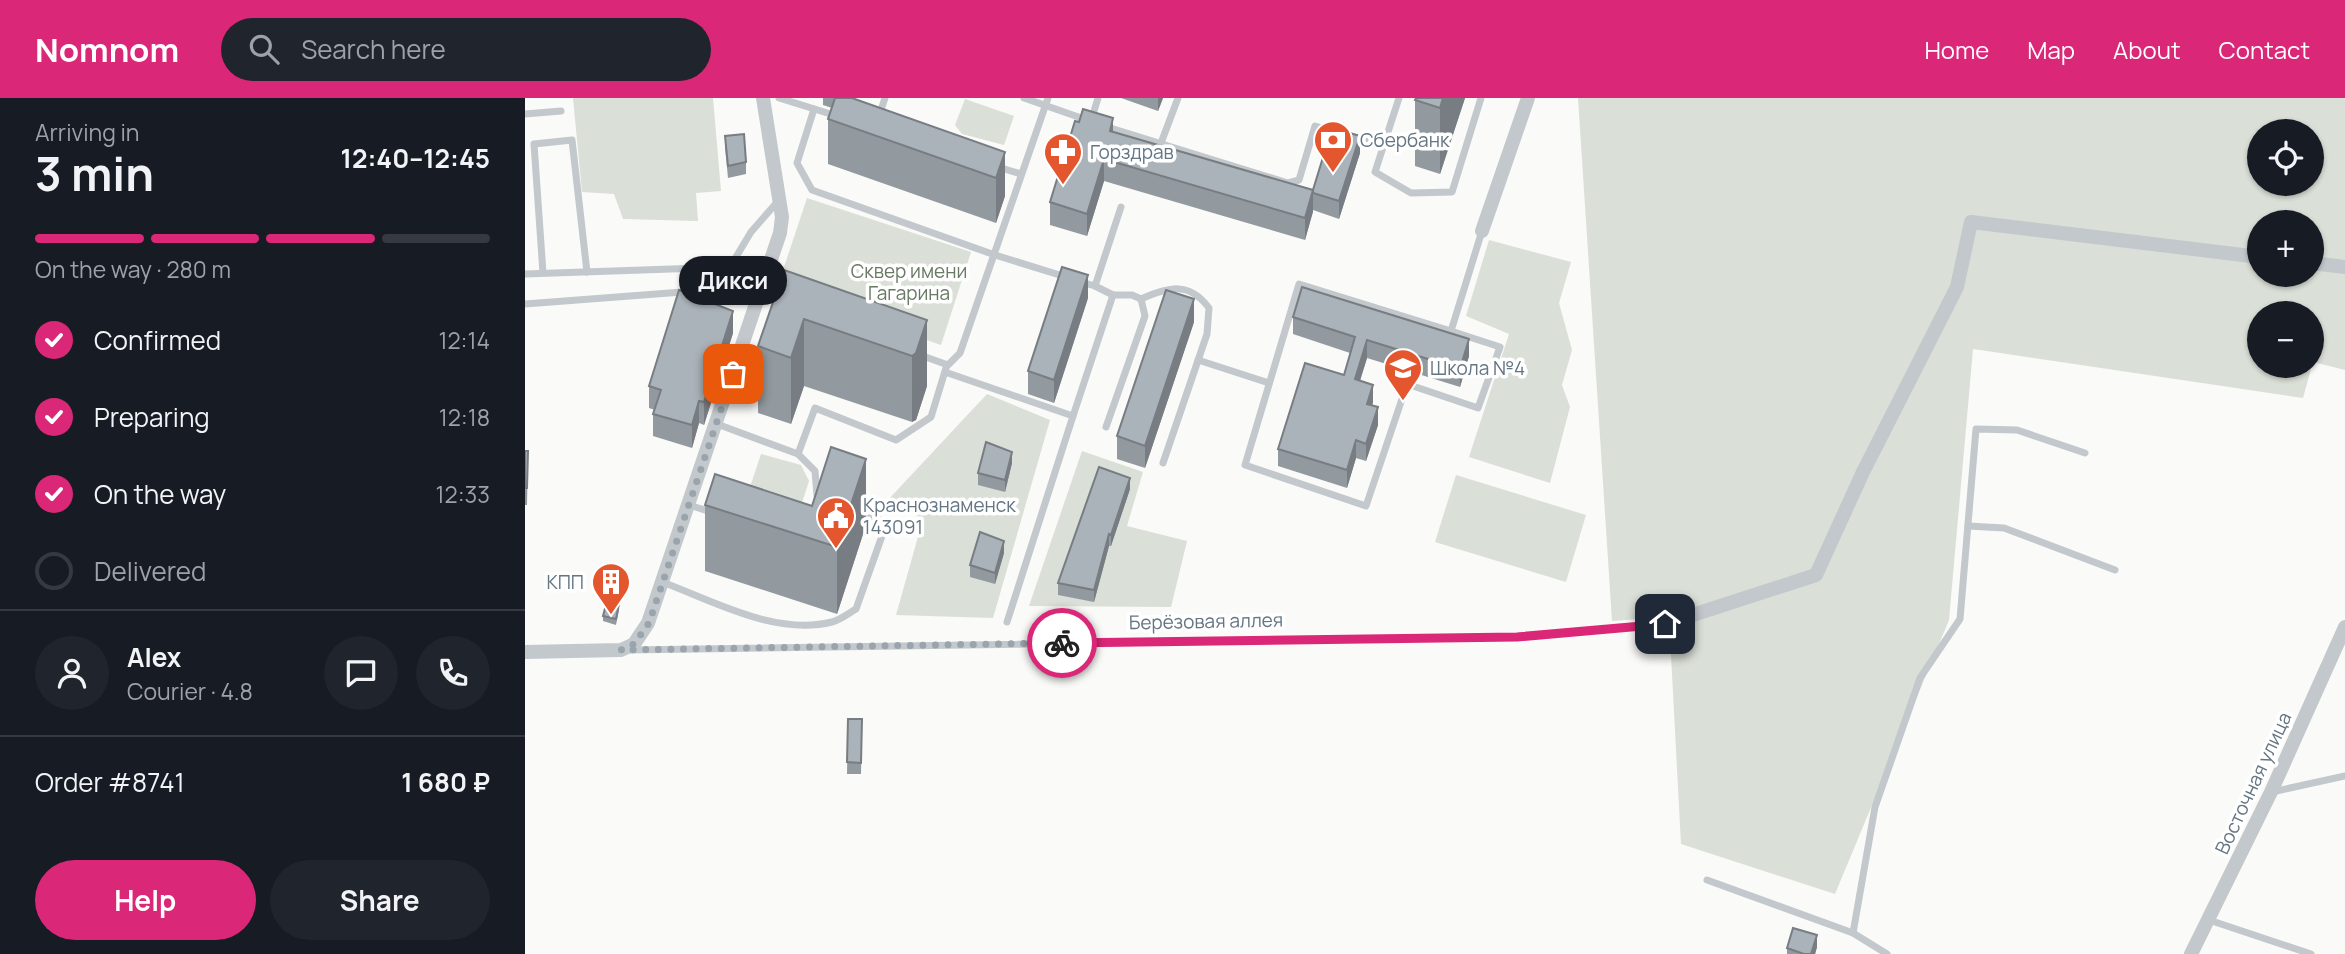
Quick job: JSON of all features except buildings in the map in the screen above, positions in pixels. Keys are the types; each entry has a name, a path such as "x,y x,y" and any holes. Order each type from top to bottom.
{"street":[{"path":"525,652 621,650 643,634 763,297 780,233 779,199 763,98"},
{"path":"1482,232 1528,98"},
{"path":"1665,624 1816,575 1863,472 1957,287 1971,222 2247,256"},
{"path":"2324,264 2345,267"},
{"name":"Восточная улица","path":"2191,954 2271,792 2345,627"}],"lane":[{"path":"779,98 851,120"},
{"path":"876,127 885,98"},
{"path":"1024,98 1046,101 1090,121 1288,183 1299,180 1315,126 1383,145"},
{"path":"1090,121 1098,98"},
{"path":"1161,144 1178,98"},
{"path":"1399,98 1375,172 1411,193 1452,191 1481,98"},
{"path":"798,454 815,408 896,440 931,417 946,368 960,353 1046,101"},
{"path":"814,109 797,163 812,190 995,255 1094,286 1113,295 1132,295 1141,299 1170,287 1199,295 1209,308 1207,334 1163,463"},
{"path":"525,114 561,111"},
{"path":"543,274 534,144 572,140 587,272"},
{"path":"986,163 1021,174"},
{"path":"525,274 730,267 751,232 779,199"},
{"path":"1094,286 1121,207"},
{"path":"1451,331 1482,232"},
{"path":"1299,284 1451,331 1500,347 1478,408 1407,384 1366,506 1245,465 1299,284"},
{"path":"1007,622 1113,295"},
{"path":"525,304 763,297"},
{"path":"1106,427 1145,316 1141,299"},
{"path":"910,352 1073,416"},
{"path":"1198,360 1269,383"},
{"path":"717,424 798,454 815,471 817,496 813,508"},
{"path":"1853,933 1880,794 1920,678 1960,619 1976,429 2017,430 2085,453"},
{"path":"817,496 828,500"},
{"path":"688,504 726,517"},
{"path":"662,581 766,620 802,624 833,622 856,609 882,536 883,521 850,508"},
{"path":"1968,527 2004,528 2115,570"},
{"name":"Берёзовая аллея","path":"621,650 1517,637 1665,624"},
{"path":"2271,792 2345,776"},
{"path":"1707,880 1853,933 1887,954"},
{"path":"2210,920 2311,954"}],"green space":[{"path":"573,98 713,98 721,191 696,193 698,221 623,219 614,194 582,192"},
{"path":"1578,98 2345,98 2345,370 2324,365 2324,301 2247,301 2247,378 2309,378 2303,398 1973,349 1949,620 1835,894 1681,844 1669,617 1612,621"},
{"path":"965,99 1014,116 1004,145 962,134 955,125"},
{"name":"Сквер имени Гагарина","path":"807,198 971,252 941,345 777,288"},
{"path":"1489,240 1571,262 1559,303 1572,350 1562,385 1570,407 1550,483 1469,457 1509,334 1466,316"},
{"path":"987,394 1050,420 993,618 896,615 923,519 887,501"},
{"path":"1082,451 1143,472 1127,526 1187,541 1171,607 1029,606"},
{"path":"761,454 801,465 809,481 795,525 743,508"},
{"path":"1456,475 1586,515 1566,582 1435,542"}],"way so far":[{"path":"733,374 649,623 634,644 621,650 1062,643"}],"place":[{"name":"Сбербанк","path":"1333,174"},
{"name":"Горздрав","path":"1063,186"},
{"name":"Дикси","path":"733,374"},
{"name":"Школа №4","path":"1403,402"},
{"name":"Краснознаменск 143091","path":"836,550"},
{"name":"КПП","path":"611,616"}],"route":[{"path":"1062,643 1517,637 1665,624"}]}
